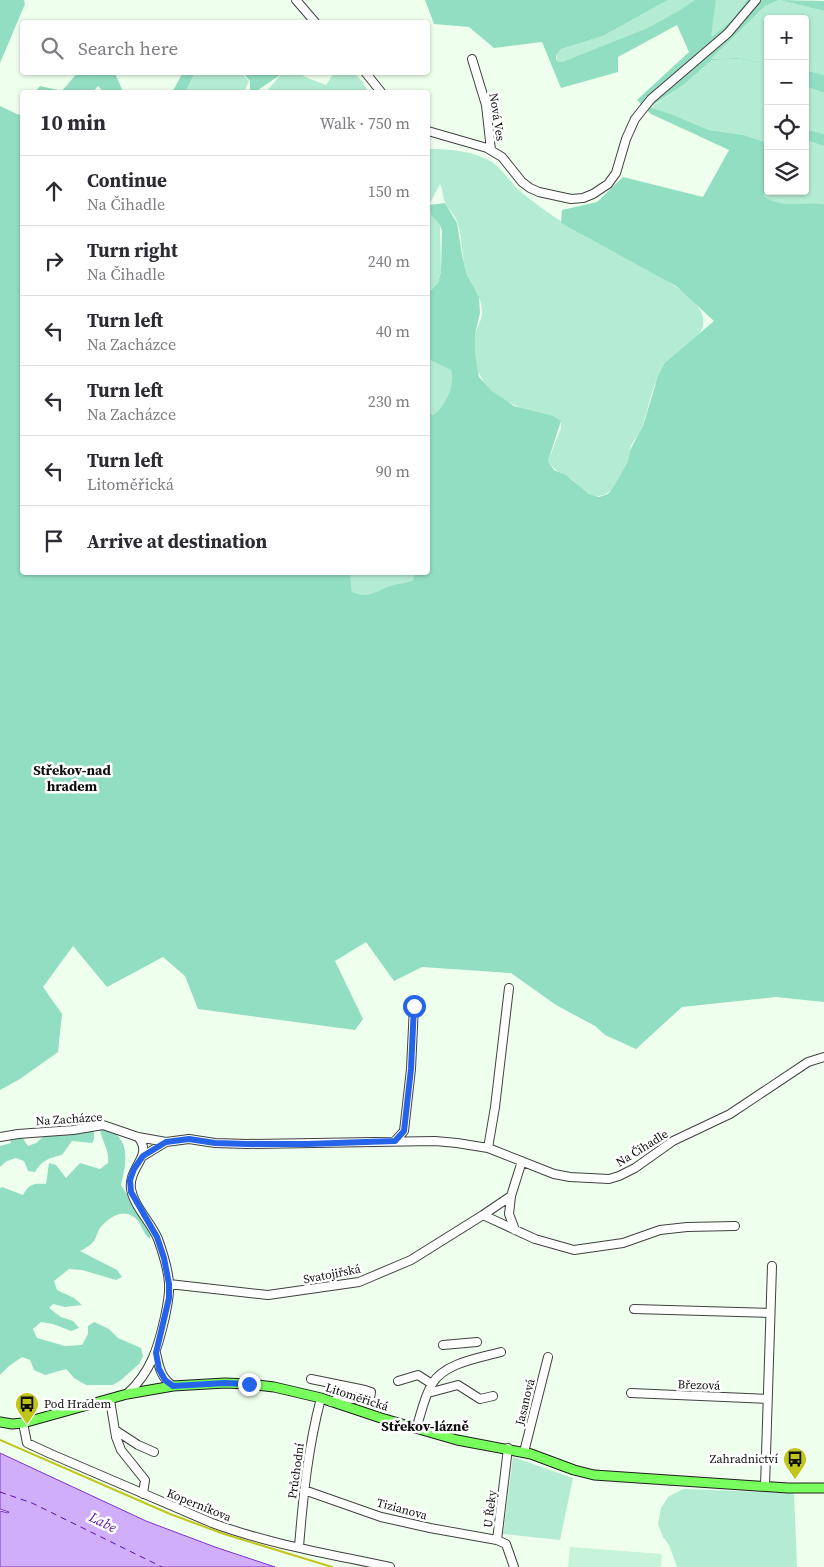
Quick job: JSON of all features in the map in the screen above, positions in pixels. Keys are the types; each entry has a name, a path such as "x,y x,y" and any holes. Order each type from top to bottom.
{"main road":[{"name":"Litoměřická","path":"0,1422 12,1424 24,1422 127,1394 173,1386 225,1383 249,1384 274,1387 321,1398 457,1440 524,1452 594,1475 824,1488"}],"street":[{"path":"296,0 313,20"},
{"name":"Nová Ves","path":"430,132 491,150 502,157 522,182 530,188 571,199 593,194 608,184 616,173 626,139 635,119 662,89 728,34 756,0"},
{"name":"Nová Ves","path":"472,59 486,104 491,150"},
{"path":"368,75 380,90"},
{"path":"488,1148 495,1108 509,988"},
{"path":"395,1141 404,1131 411,1069 414,1006"},
{"name":"Na Čihadle","path":"152,1140 166,1142 189,1139 215,1143 247,1144 442,1141 488,1148 554,1174 570,1177 609,1179 635,1168 673,1142 730,1114 808,1062 824,1057"},
{"name":"Na Zacházce","path":"0,1137 103,1125 138,1138 152,1140"},
{"path":"127,1394 136,1385 156,1353 169,1298 169,1284 164,1258 157,1237 131,1192 130,1180 143,1156 144,1149 143,1143 138,1138"},
{"path":"143,1156 166,1142"},
{"path":"515,1230 508,1214 511,1196 522,1161"},
{"name":"Svatojiřská","path":"169,1284 268,1295 359,1282 411,1260 511,1196"},
{"path":"483,1215 536,1239 574,1250 623,1243 660,1230 687,1227 735,1226"},
{"path":"765,1486 772,1266"},
{"path":"634,1309 770,1313"},
{"path":"443,1345 478,1340 475,1360"},
{"path":"416,1428 432,1384 440,1375 452,1368 501,1352"},
{"path":"156,1353 159,1369 165,1380 173,1386"},
{"name":"Jasanová","path":"524,1452 548,1357"},
{"path":"398,1381 418,1375 432,1384"},
{"path":"311,1379 371,1392 370,1398 366,1400 340,1398 331,1402"},
{"path":"428,1393 458,1385 480,1399 493,1396"},
{"name":"Březová","path":"631,1393 767,1399"},
{"name":"Průchodní","path":"298,1548 304,1490 314,1425 321,1398"},
{"path":"110,1400 115,1430 121,1450 145,1480 143,1494"},
{"name":"Koperníkova","path":"24,1422 27,1442 143,1494 236,1532 298,1548 390,1567"},
{"path":"115,1430 154,1452"},
{"name":"U Řeky","path":"508,1448 498,1540 506,1544 514,1567"},
{"name":"Tizianova","path":"304,1490 381,1516 430,1528 498,1540"}],"green space":[{"path":"0,0 24,0 25,4 0,63"},
{"path":"425,0 668,0 603,36 561,49 557,53 556,58 557,61 562,62 648,28 695,0 716,0 711,36 713,36 732,20 747,0 779,0 765,6 711,59 737,58 764,63 738,59 712,60 682,86 651,108 709,130 744,135 764,142 764,196 777,202 824,204 824,1002 776,997 682,1007 636,1049 605,1035 595,1026 556,1005 511,973 422,967 394,981 366,942 335,961 363,1019 355,1030 198,1009 185,976 163,957 107,987 73,946 43,987 62,1014 58,1052 20,1079 0,1090 0,106 19,115 20,113 20,575 350,575 352,592 367,595 413,580 414,575 430,575 430,413 433,415 445,401 451,388 452,375 451,370 430,360 430,291 438,283 441,272 442,231 440,225 431,215 430,205 445,203 457,223 467,275 479,297 480,313 475,334 475,354 479,377 492,391 514,406 553,416 561,421 548,461 554,470 566,475 589,494 599,497 608,494 614,486 628,462 630,450 643,426 658,376 665,363 714,321 676,286 561,223 562,210 597,202 623,177 703,197 729,150 651,114 637,100 689,52 677,25 618,57 618,72 561,88 542,42 494,48 469,27 434,24"},
{"path":"668,0 695,0 682,10 650,28 562,62 557,61 557,52 561,49 603,36"},
{"path":"716,0 747,0 732,20 713,36 710,36"},
{"path":"779,0 824,11 824,75 809,71 809,15 764,15 764,142 744,135 709,130 671,114 651,109 712,60 738,59 749,61 737,58 711,59 765,6"},
{"path":"779,0 824,1 824,11 820,10"},
{"path":"809,71 824,75 824,93 809,87"},
{"path":"75,75 116,75 122,90 102,90 98,86 95,90 63,90"},
{"path":"181,75 194,75 186,90 173,90"},
{"path":"194,75 243,75 249,81 245,90 186,90"},
{"path":"245,75 280,75 258,90 250,90 250,81"},
{"path":"280,75 302,75 326,85 333,75 356,75 363,82 367,90 268,90"},
{"path":"40,86 58,90 37,90"},
{"path":"809,87 824,93 824,134 809,130"},
{"path":"809,130 824,134 824,146 809,141"},
{"path":"809,141 824,146 824,204 780,203 771,201 765,196 809,195"},
{"path":"430,149 462,151 485,158 498,167 521,192 552,215 584,236 661,277 689,297 698,307 703,317 700,333 666,364 661,371 642,428 630,448 628,463 617,483 604,495 595,496 589,494 570,478 557,471 548,461 561,428 561,421 512,404 488,387 479,374 475,358 474,338 482,316 481,302 465,268 457,221 445,202 440,184 430,203"},
{"path":"430,210 431,215 440,225 441,272 438,283 430,291"},
{"path":"430,360 452,370 453,375 451,388 445,401 433,415 430,413"},
{"path":"350,575 414,575 413,580 393,585 371,594 363,595 352,592"},
{"path":"100,1128 118,1136 122,1142 125,1149 125,1166 121,1185 151,1233 150,1239 137,1219 129,1214 116,1215 107,1221 100,1228 92,1243 80,1251 117,1270 122,1277 116,1280 82,1270 69,1269 54,1281 57,1290 74,1298 82,1305 65,1307 53,1304 49,1308 61,1317 73,1321 79,1328 71,1331 53,1324 41,1322 33,1329 37,1338 65,1346 82,1345 88,1334 88,1326 94,1322 109,1329 118,1338 141,1348 143,1356 139,1364 113,1385 86,1385 74,1378 66,1369 45,1375 34,1370 30,1360 22,1357 0,1375 0,1188 2,1187 23,1195 27,1188 32,1185 46,1184 49,1163 56,1165 66,1178 80,1163 100,1169 108,1163 108,1158"},
{"path":"94,1130 92,1143 72,1141 62,1155 46,1160 35,1172 28,1171 24,1161 16,1158 7,1161 0,1167 0,1146 11,1143 9,1137 22,1137 28,1146 36,1143 43,1137"},
{"path":"513,1457 573,1478 560,1540 503,1534"},
{"path":"683,1489 794,1493 797,1567 677,1567 669,1545 663,1537 658,1524 661,1508 668,1497"},
{"path":"570,1547 662,1554 661,1567 568,1567"}],"water":[{"name":"Labe","path":"0,1453 146,1521 275,1567 0,1567 0,1511 9,1512 0,1509"}],"ferry route":[{"path":"0,1492 32,1503 162,1567"}],"railway":[{"path":"0,1440 170,1514 224,1534 332,1567"}],"place":[{"name":"Pod Hradem","path":"27,1425"},
{"name":"Zahradnictví","path":"795,1480"}],"district":[{"name":"Střekov-nad hradem","path":"72,778"},
{"name":"Střekov-lázně","path":"425,1426"}],"route":[{"path":"249,1384 225,1383 173,1386 165,1380 159,1369 156,1353 161,1339 169,1298 169,1284 164,1258 157,1237 131,1192 130,1180 134,1169 143,1156 166,1142 189,1139 215,1143 247,1144 395,1141 404,1131 407,1112 414,1006"}]}
